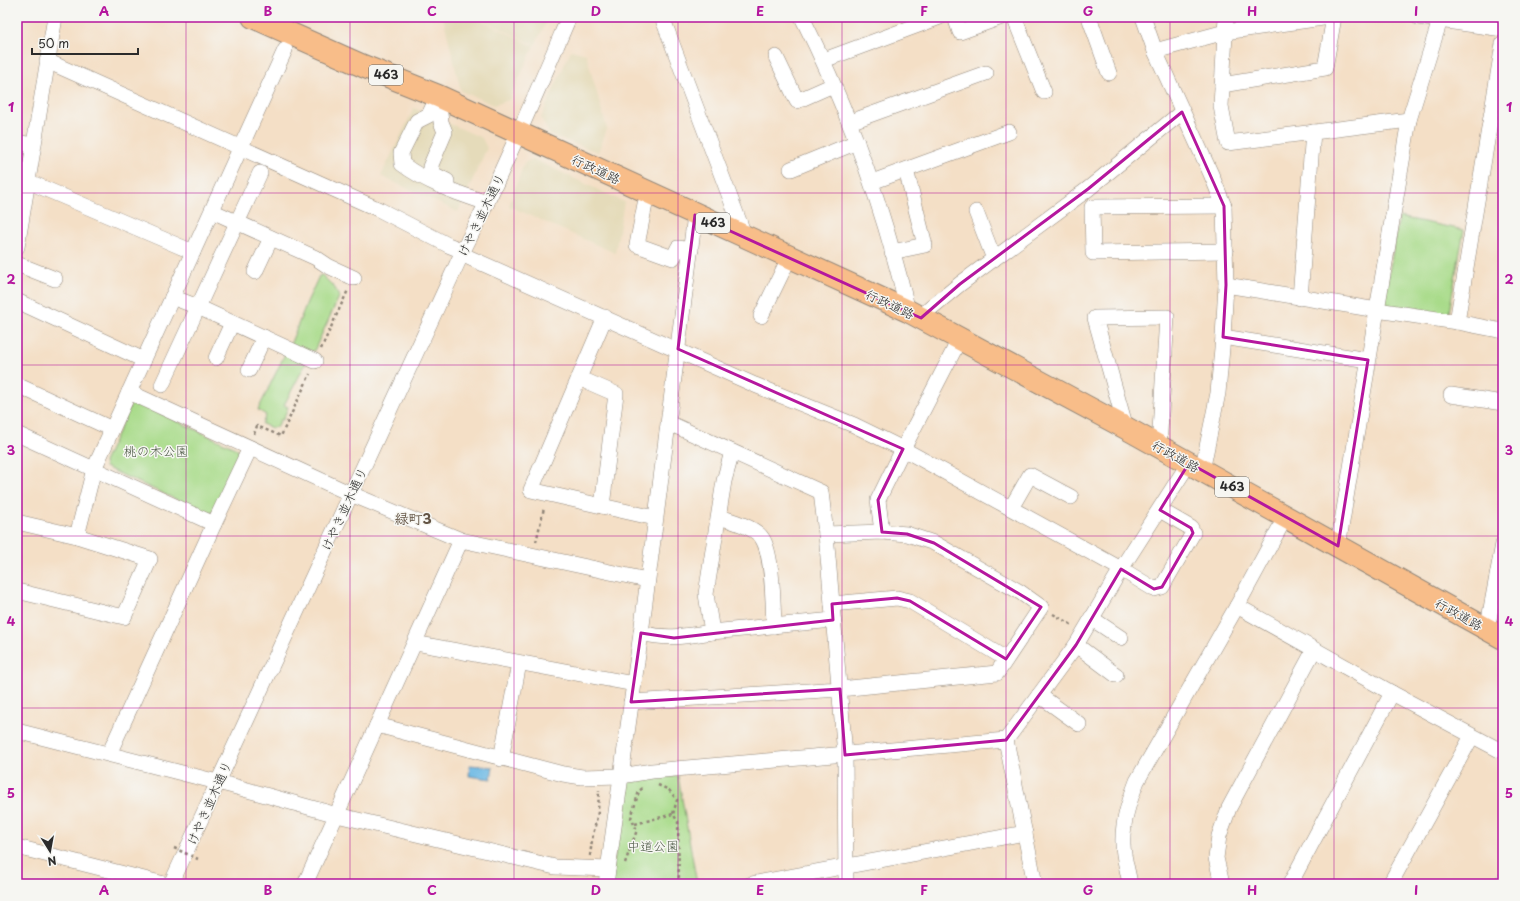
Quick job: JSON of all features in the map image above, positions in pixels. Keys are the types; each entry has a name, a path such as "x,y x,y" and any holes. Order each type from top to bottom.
{"highway":[{"name":"行政道路","path":"254,17 363,66 438,96 915,315 1126,428 1495,634"}],"street":[{"path":"17,248 55,17"},
{"name":"けやき並木通り","path":"171,884 462,252 519,134 569,17"},
{"path":"662,17 745,237"},
{"path":"802,17 824,60 833,85 850,122 872,182 892,252 915,315 926,312 994,258 1088,189 1182,112"},
{"path":"824,60 940,17"},
{"path":"955,17 960,32 1002,17"},
{"path":"1014,17 1044,92"},
{"path":"1089,17 1108,73"},
{"path":"1035,884 1006,740 1076,645 1121,569 1160,510 1196,467 1218,393 1226,285 1224,206 1155,51 1143,17"},
{"path":"1155,51 1226,24 1330,17"},
{"path":"1222,85 1325,68 1334,17"},
{"path":"1418,17 1441,18 1503,29"},
{"path":"1338,546 1409,120 1441,18"},
{"path":"1226,24 1221,106 1228,143 1409,120"},
{"path":"1456,322 1503,44"},
{"path":"77,536 94,469 285,50"},
{"path":"776,57 797,101 833,85"},
{"path":"47,61 380,210 536,290 605,317 755,385 854,425 903,449 1121,569 1154,589 1162,587 1192,533 1191,528 1160,510"},
{"path":"850,122 986,73"},
{"path":"438,96 441,122 445,132 430,167 435,175 447,181 454,192"},
{"path":"438,96 429,115 417,121 401,153 402,164 413,172 454,192 487,203"},
{"path":"872,182 1008,132"},
{"path":"1300,298 1313,132"},
{"path":"17,142 33,145"},
{"path":"791,169 857,142"},
{"path":"892,252 925,245 906,170"},
{"path":"162,385 260,173"},
{"path":"27,180 193,252"},
{"path":"1088,189 1091,196 1094,253 1226,251"},
{"path":"649,193 645,204 637,244 673,258 678,248 691,250"},
{"path":"1092,207 1224,206"},
{"path":"212,211 316,258 328,266 354,278"},
{"path":"976,212 994,258"},
{"path":"606,884 669,423 695,215"},
{"path":"255,272 271,238"},
{"path":"761,316 789,258"},
{"path":"17,264 55,279"},
{"path":"1226,285 1503,331"},
{"path":"172,297 198,307 316,361"},
{"path":"17,301 144,360"},
{"path":"605,317 530,490 656,518"},
{"path":"1126,428 1095,318 1167,317 1159,447"},
{"path":"216,358 232,323"},
{"path":"249,370 264,337"},
{"path":"1223,337 1368,360"},
{"path":"882,532 878,500 959,338"},
{"path":"579,378 616,394 602,506"},
{"path":"17,385 112,429"},
{"path":"129,392 351,494 460,538 534,556 647,580"},
{"path":"1451,395 1503,403"},
{"path":"669,423 821,492 834,620 845,755 846,884"},
{"path":"17,434 214,524"},
{"path":"110,754 250,448"},
{"path":"712,632 706,594 724,481 732,452"},
{"path":"1010,508 1030,475 1071,497"},
{"path":"719,517 754,531 762,538 769,562 774,626"},
{"path":"1130,884 1123,845 1124,824 1128,804 1137,781 1237,606 1285,518"},
{"path":"17,522 77,536 150,559 124,617 17,591"},
{"path":"631,702 840,689 997,673 1041,607 1020,592 934,543 907,534 882,532 826,534"},
{"path":"304,884 337,815 460,538"},
{"path":"1495,634 1503,544"},
{"path":"832,604 897,598 910,601 1006,658"},
{"path":"1237,606 1392,693 1503,752"},
{"path":"1092,618 1121,638"},
{"path":"641,633 674,638 712,632 834,620"},
{"path":"414,643 634,684"},
{"path":"1076,645 1116,675"},
{"path":"1222,884 1216,858 1219,836 1229,808 1314,650"},
{"path":"501,759 519,663"},
{"path":"1290,884 1392,693"},
{"path":"1039,695 1079,724"},
{"path":"377,725 501,759 563,774 599,777 652,777 845,755 1006,740"},
{"path":"17,731 218,782 337,815 554,867 608,869"},
{"path":"1390,884 1472,736"},
{"path":"751,884 1025,833"},
{"path":"17,847 164,884"}],"path":[{"path":"534,556 547,493"},
{"path":"1041,607 1083,632"},
{"path":"590,862 592,840 598,812 599,777"},
{"path":"624,865 637,830 631,818 639,791 652,777 669,790 677,800 673,814 678,822 679,882 662,884"},
{"path":"635,824 673,814"},
{"path":"174,848 198,859"}],"highlighted area":[{"path":"1182,112 1224,206 1226,285 1223,337 1368,360 1338,546 1189,463 1160,510 1191,528 1193,533 1162,587 1154,589 1121,569 1076,645 1006,740 845,755 840,689 631,702 641,633 674,638 833,620 832,604 897,598 910,601 1006,659 1041,607 934,543 907,534 882,532 878,500 903,449 678,349 695,215 921,318 960,284 1088,189"}],"shaded area":[{"path":"443,17 482,17 483,21 534,46 509,100 494,105 461,91"},
{"path":"484,17 549,17 535,45 485,21"},
{"path":"571,50 586,54 607,129 598,152 550,135 541,118"},
{"path":"414,108 482,138 487,148 458,212 381,176"},
{"path":"533,159 624,202 615,253 509,206 524,163"}],"green space":[{"path":"1399,217 1464,230 1449,312 1443,315 1389,307 1384,301"},
{"path":"322,275 335,288 339,297 314,351 307,353 290,345 307,302 319,276"},
{"path":"285,354 306,363 284,405 288,407 283,420 281,419 277,427 272,428 262,424 266,415 258,410"},
{"name":"桃の木公園","path":"136,402 237,449 240,455 213,512 208,514 105,467 104,462 131,404"},
{"name":"中道公園","path":"678,776 697,884 611,884 625,786 629,780"}],"water":[{"path":"470,765 493,767 491,779 469,776"}],"district":[{"name":"緑町3","path":"413,519"}]}
